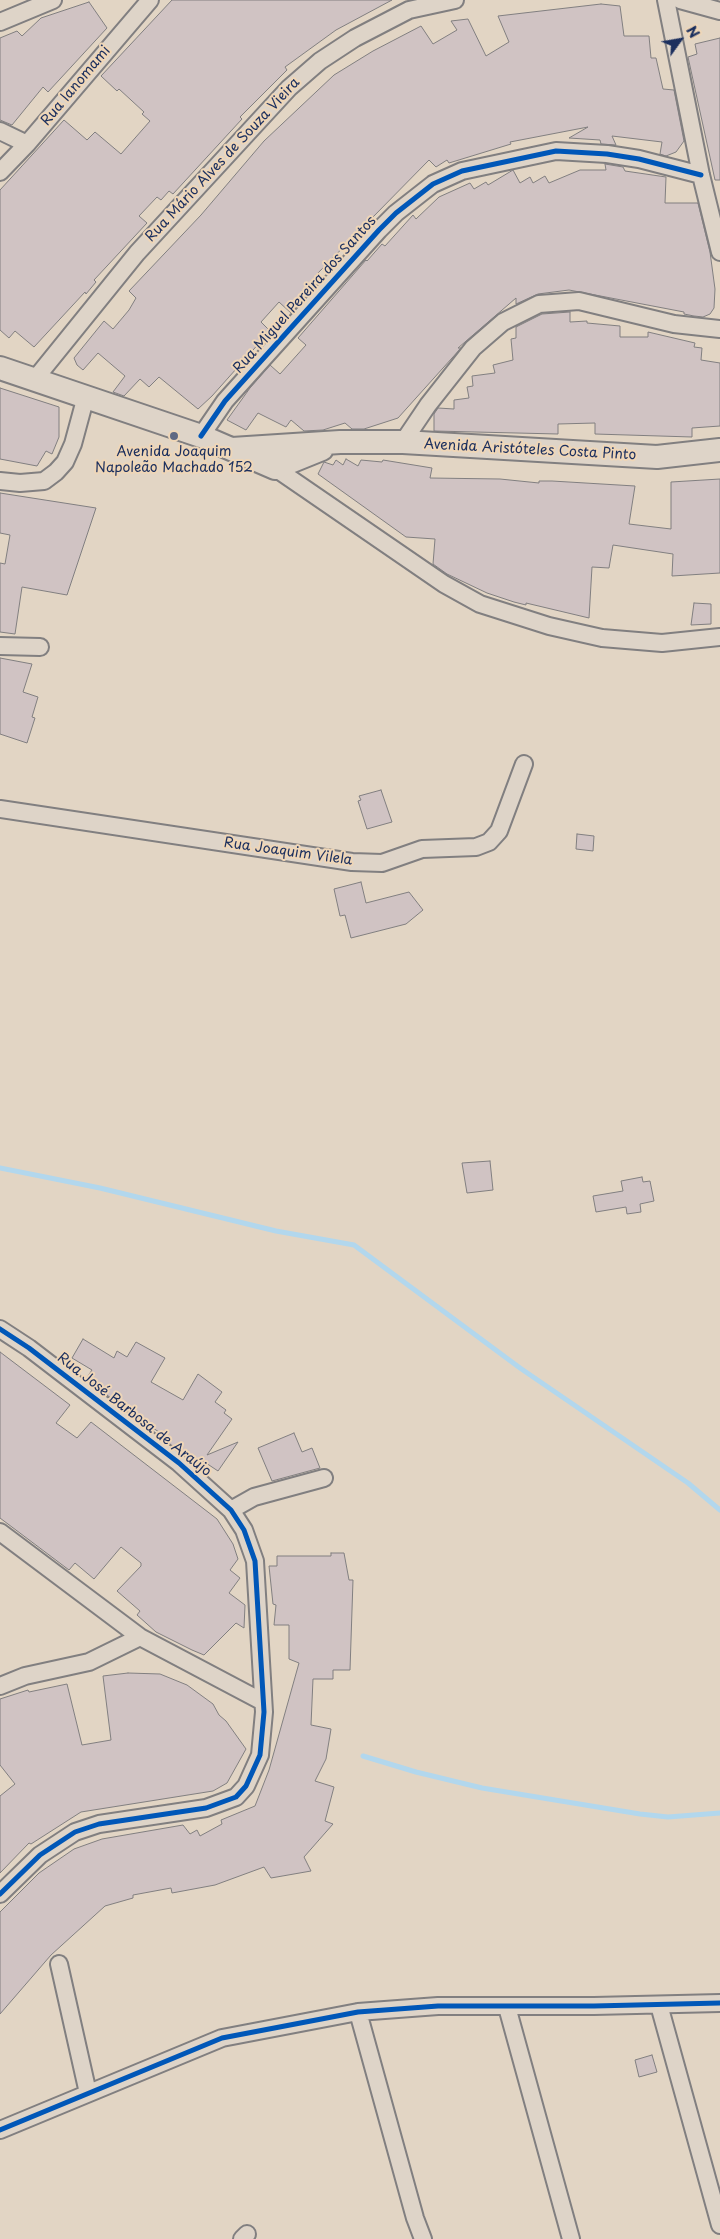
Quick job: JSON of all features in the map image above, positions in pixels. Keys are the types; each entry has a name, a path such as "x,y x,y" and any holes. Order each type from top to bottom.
{"main road":[{"path":"0,368 201,436 275,468"},
{"name":"Avenida Aristóteles Costa Pinto","path":"275,468 340,442"},
{"name":"Avenida Aristóteles Costa Pinto","path":"232,450 340,442 403,442 656,457 720,450"}],"street":[{"path":"0,22 53,0"},
{"name":"Rua Ianomami","path":"0,172 27,144 150,0"},
{"name":"Rua Mário Alves de Souza Vieira","path":"35,379 137,253 289,88 320,61 356,38 409,10 455,0"},
{"path":"666,0 701,175 720,252"},
{"path":"680,0 720,11"},
{"path":"0,131 27,144"},
{"name":"Rua Miguel Pereira dos Santos","path":"201,436 225,401 366,244 396,213 432,184 462,171 556,151 582,151 631,158 701,175"},
{"path":"403,442 428,405 473,348 503,322 539,304 579,301 674,324 720,329"},
{"path":"0,480 20,483 44,481 56,472 65,462 74,444 86,396"},
{"path":"275,468 444,584 480,604 549,626 602,638 662,643 720,637"},
{"path":"0,646 40,647"},
{"name":"Rua Joaquim Vilela","path":"0,809 352,862 382,863 422,849 476,846 489,842 499,831 524,764"},
{"name":"Rua José Barbosa de Araújo","path":"0,1328 179,1463 231,1510 244,1530 255,1561 263,1702 260,1755 246,1786 236,1797 206,1808 99,1824 75,1832 40,1855 0,1894"},
{"path":"231,1510 254,1497 324,1478"},
{"path":"0,1532 140,1636 263,1702"},
{"path":"0,1686 25,1676 89,1662 140,1636"},
{"path":"59,1964 88,2093"},
{"path":"0,2130 222,2038 358,2012 438,2006 659,2006 720,2003"},
{"path":"659,2006 720,2225"},
{"path":"507,2007 571,2239"},
{"path":"358,2012 415,2218 423,2239"}],"building":[{"path":"172,0 392,0 336,30 285,67 287,70 240,117 242,119 173,194 169,191 161,200 157,197 139,216 147,223 94,280 96,282 86,294 85,292 34,347 15,331 9,338 0,330 0,190 64,120 87,140 95,132 121,154 150,121 142,114 144,112 119,89 117,91 101,76"},
{"path":"89,2 107,28 48,92 43,87 12,125 0,120 0,38 17,31 22,36 41,18"},
{"path":"601,4 620,6 624,36 649,36 651,58 656,58 663,89 674,90 684,141 676,152 666,156 660,154 662,142 612,136 616,145 601,144 600,140 569,138 588,127 510,142 511,144 449,163 447,160 436,167 429,160 316,275 320,280 291,313 279,302 261,322 270,331 198,409 159,377 149,387 140,379 124,396 113,392 125,376 98,353 83,370 77,365 74,358 104,321 113,329 129,310 136,298 129,291 201,215 264,141 334,75 373,51 421,26 433,44 457,30 451,21 468,19 486,56 509,42 498,16"},
{"path":"720,38 720,180 715,180 688,57 697,54 695,44"},
{"path":"605,164 623,167 625,171 666,177 665,203 698,203 710,252 715,289 714,308 710,314 703,317 694,316 684,314 684,312 569,290 538,294 516,304 516,298 458,348 461,348 398,418 364,429 352,429 345,423 323,430 304,431 291,420 286,427 258,413 246,430 227,420 250,388 270,365 280,374 306,345 298,338 366,260 382,244 385,246 413,215 416,219 439,197 470,183 474,189 486,182 488,185 513,170 520,183 530,177 533,183 545,176 549,183 580,170 606,170"},
{"path":"570,312 570,322 587,321 587,323 620,326 620,337 648,337 648,332 695,343 694,347 702,348 701,360 720,363 720,426 692,428 692,437 595,434 595,423 558,424 558,434 434,431 434,414 438,408 454,409 454,400 469,398 467,387 473,386 472,376 495,373 493,365 513,360 511,339 516,338 516,327 542,314"},
{"path":"0,388 59,407 59,437 52,454 46,451 37,466 0,459"},
{"path":"346,459 358,466 361,460 382,462 383,460 432,468 430,478 500,479 539,483 539,481 552,481 635,486 629,524 671,529 671,482 720,479 720,573 672,576 673,554 613,545 609,568 592,567 589,618 526,603 526,605 514,602 487,593 447,574 433,564 435,539 406,537 318,474 324,462 333,465 336,460 343,465"},
{"path":"0,493 96,508 67,595 22,587 15,634 0,632 0,563 5,564 10,535 0,533"},
{"path":"694,603 711,604 711,624 691,625"},
{"path":"0,658 32,664 23,692 38,697 32,717 35,718 27,743 0,734"},
{"path":"381,790 392,822 367,829 358,801 361,800 359,796"},
{"path":"577,834 594,836 593,851 576,849"},
{"path":"361,882 366,903 409,892 423,910 406,924 351,938 345,915 340,916 334,889"},
{"path":"490,1161 493,1190 467,1193 462,1163"},
{"path":"642,1177 643,1182 650,1181 654,1201 640,1204 641,1212 627,1214 626,1207 596,1212 593,1196 623,1191 621,1181"},
{"path":"83,1339 114,1358 117,1351 127,1357 136,1342 165,1358 151,1382 183,1400 198,1374 222,1392 215,1402 226,1410 224,1413 232,1419 207,1455 238,1442 218,1471 203,1461 199,1468 161,1437 162,1434 86,1379 92,1370 72,1358"},
{"path":"0,1352 70,1405 56,1423 77,1438 91,1422 217,1519 233,1544 238,1559 230,1570 240,1578 229,1593 245,1605 244,1628 236,1623 204,1655 192,1650 156,1632 137,1615 140,1611 117,1591 141,1566 141,1563 121,1547 94,1579 75,1563 69,1570 0,1518"},
{"path":"294,1433 302,1452 312,1448 320,1468 272,1481 258,1448"},
{"path":"331,1553 344,1553 349,1580 353,1580 350,1670 333,1670 333,1679 313,1679 311,1725 331,1729 326,1759 315,1781 334,1787 325,1821 333,1824 304,1857 311,1871 271,1878 264,1867 215,1885 172,1893 171,1888 133,1895 133,1898 105,1906 51,1955 0,2014 0,1912 39,1873 74,1849 102,1839 183,1825 190,1834 197,1830 200,1836 222,1824 221,1820 255,1806 269,1770 299,1663 289,1659 289,1625 274,1625 276,1605 273,1604 269,1566 277,1566 277,1556 331,1556"},
{"path":"128,1673 160,1674 187,1685 213,1704 219,1715 226,1721 246,1749 227,1783 213,1791 81,1812 31,1844 29,1843 0,1873 0,1796 15,1784 0,1765 0,1699 28,1690 29,1692 67,1684 82,1745 111,1740 103,1676"},
{"path":"652,2055 657,2072 639,2077 635,2060"}],"waterway":[{"path":"0,1168 100,1188 276,1231 354,1245 520,1368 688,1483 720,1510"},
{"path":"363,1756 416,1772 482,1788 640,1814 668,1817 720,1813"}],"cycle path":[{"path":"201,436 225,401 379,230 396,213 433,184 462,171 556,151 607,154 639,159 701,175"},
{"path":"0,1329 29,1348 179,1463 231,1510 244,1530 255,1561 264,1712 260,1755 246,1786 236,1797 206,1808 99,1824 75,1832 40,1855 0,1894"},
{"path":"0,2130 222,2038 358,2012 438,2006 594,2006 720,2003"}],"place":[{"name":"Avenida Joaquim Napoleão Machado 152","path":"174,436"}]}
